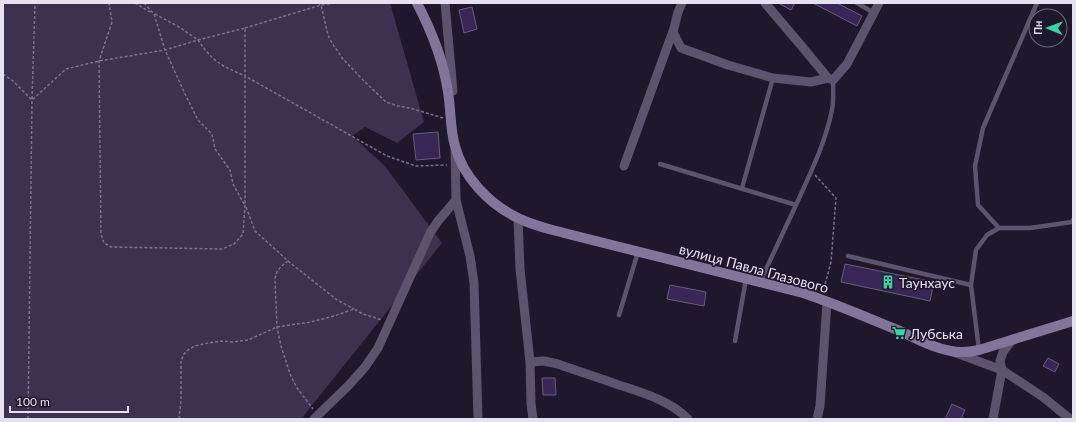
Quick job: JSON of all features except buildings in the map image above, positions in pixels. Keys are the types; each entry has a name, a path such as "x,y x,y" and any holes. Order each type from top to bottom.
{"main road":[{"name":"вулиця Павла Глазового","path":"416,3 429,26 437,46 448,91 457,161 481,191 500,207 518,218 549,229 803,293 902,332 932,346 953,352"},
{"path":"953,352 971,352 979,350 1073,321"}],"street":[{"path":"445,3 452,91"},
{"path":"624,166 674,31 678,12 682,3"},
{"path":"765,3 830,79"},
{"path":"674,31 673,32 681,48 728,65 773,78 811,82 830,79 847,64 879,3"},
{"path":"457,161 456,200 470,256 474,284 478,419"},
{"path":"316,418 365,367 378,348 430,234 438,221 456,200"},
{"path":"518,218 520,269 530,362 533,419"},
{"path":"817,419 820,406 824,300"},
{"path":"993,419 1002,370 1000,361 1003,352 1013,339"},
{"name":"вулиця Павла Глазового","path":"953,352 1002,370 1043,397 1070,419"},
{"path":"530,362 544,361 558,364 646,394 683,413 688,419"}],"lane":[{"path":"857,3 874,12"},
{"path":"999,228 978,205 975,166 983,128 1037,3"},
{"path":"742,188 773,78"},
{"path":"760,282 819,153 832,110 833,99 830,79"},
{"path":"660,164 796,205"},
{"path":"979,350 971,285 976,250 987,235 999,228 1030,228 1072,222 1073,220"},
{"path":"619,315 638,252"},
{"path":"848,256 971,285"},
{"path":"735,341 746,279"}],"path":[{"path":"28,419 32,100 35,3"},
{"path":"109,3 112,22 99,61 101,234 104,243 111,247 222,249 234,244 243,234 245,205 245,28"},
{"path":"135,3 179,27 198,40 217,62 245,76 387,156 416,166 457,161"},
{"path":"144,3 154,14 165,50 198,120 212,134 215,149 230,170 233,184 245,205 255,231 288,261 337,300 363,314 390,322"},
{"path":"318,3 321,5 328,35 332,43 343,58 386,102 451,121"},
{"path":"32,100 66,69 99,61 165,50 321,5 334,3"},
{"path":"3,74 13,81 32,100"},
{"path":"811,171 836,198 831,262 824,300"},
{"path":"288,261 279,268 276,274 277,327 281,346 290,374 316,418"},
{"path":"180,419 181,368 184,354 188,350 196,346 220,341 233,342 248,340 277,327 311,322 354,309"}],"shaded area":[{"path":"3,3 390,3 424,122 397,143 365,127 352,136 385,166 442,243 301,419 3,419"}],"place":[{"name":"Таунхаус","path":"888,282"},
{"name":"Лубська","path":"899,333"}]}
